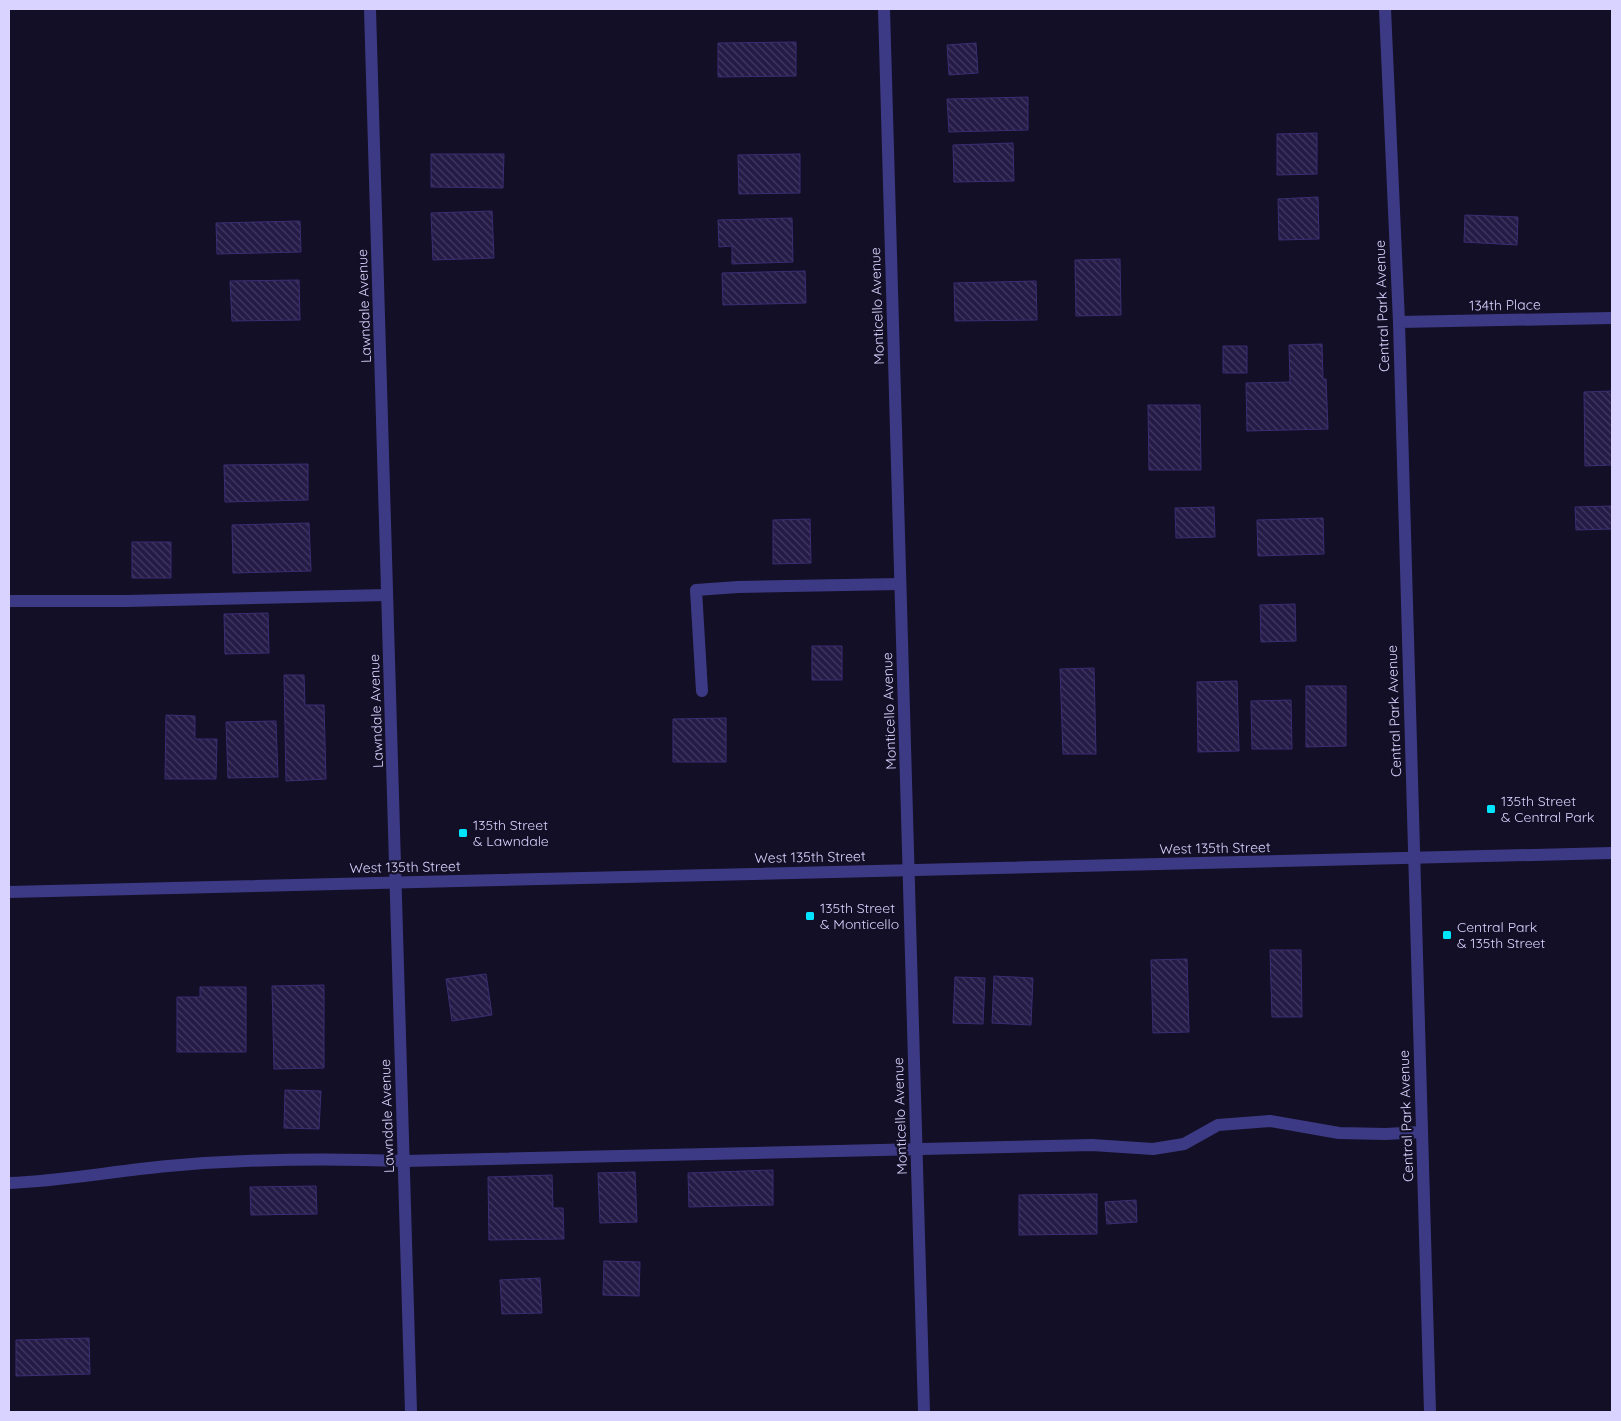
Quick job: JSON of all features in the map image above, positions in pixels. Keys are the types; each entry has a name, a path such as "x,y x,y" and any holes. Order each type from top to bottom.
{"street":[{"name":"Lawndale Avenue","path":"370,9 411,1412"},
{"name":"Monticello Avenue","path":"884,9 924,1412"},
{"name":"Central Park Avenue","path":"1386,9 1399,322 1430,1412"},
{"name":"134th Place","path":"1399,322 1612,318"},
{"path":"702,692 696,590 738,587 900,584"},
{"path":"9,601 126,601 387,595"},
{"name":"West 135th Street","path":"9,892 1612,853"},
{"path":"9,1183 166,1166 291,1159 404,1161 1092,1145 1153,1148 1184,1144 1218,1125 1270,1121 1339,1133 1386,1134 1421,1132"}],"building":[{"path":"796,42 796,76 718,77 718,43"},
{"path":"976,43 978,73 949,75 947,45"},
{"path":"1028,97 1028,130 949,132 947,99"},
{"path":"1317,133 1317,174 1277,175 1277,134"},
{"path":"1013,143 1014,181 954,182 953,145"},
{"path":"431,154 504,154 503,188 431,187"},
{"path":"800,154 800,193 739,194 738,155"},
{"path":"1318,197 1319,239 1279,240 1278,199"},
{"path":"492,211 494,258 433,260 431,213"},
{"path":"1465,215 1518,217 1517,245 1464,242"},
{"path":"792,218 793,262 732,264 732,246 719,247 718,220"},
{"path":"300,221 301,252 217,254 216,223"},
{"path":"1120,259 1121,315 1076,316 1075,260"},
{"path":"805,271 806,303 723,305 722,273"},
{"path":"299,280 300,320 232,321 230,281"},
{"path":"1036,281 1037,320 955,321 954,283"},
{"path":"1322,344 1323,379 1326,379 1328,429 1247,431 1246,383 1290,382 1289,345"},
{"path":"1223,346 1247,346 1247,373 1223,373"},
{"path":"1612,391 1612,465 1585,466 1584,392"},
{"path":"1148,405 1200,405 1201,470 1149,470"},
{"path":"308,464 308,500 225,502 224,465"},
{"path":"1612,506 1612,529 1576,530 1575,507"},
{"path":"1214,507 1215,537 1176,538 1175,508"},
{"path":"1323,518 1324,554 1258,556 1257,520"},
{"path":"810,519 811,563 773,564 773,520"},
{"path":"309,523 311,571 233,573 232,525"},
{"path":"132,542 171,542 171,578 132,578"},
{"path":"1295,604 1296,641 1261,642 1260,605"},
{"path":"268,613 269,653 225,654 224,614"},
{"path":"812,646 842,646 842,680 812,680"},
{"path":"1094,668 1096,754 1063,754 1060,669"},
{"path":"284,675 304,675 305,705 324,705 326,779 286,781"},
{"path":"1237,681 1239,751 1198,752 1197,682"},
{"path":"1306,686 1346,686 1346,746 1306,747"},
{"path":"1291,700 1292,749 1252,749 1251,701"},
{"path":"166,715 195,716 195,739 217,739 216,779 165,779"},
{"path":"726,718 726,762 673,762 673,719"},
{"path":"276,721 278,777 228,778 226,722"},
{"path":"1270,950 1301,950 1302,1017 1272,1017"},
{"path":"1187,959 1189,1032 1153,1033 1151,960"},
{"path":"486,974 492,1015 452,1021 446,979"},
{"path":"994,976 1033,978 1031,1025 992,1023"},
{"path":"955,977 985,978 983,1024 953,1023"},
{"path":"324,985 324,1068 274,1069 272,986"},
{"path":"200,987 246,987 246,1052 177,1052 177,997 200,997"},
{"path":"285,1090 321,1091 319,1129 284,1128"},
{"path":"773,1170 773,1205 689,1207 688,1173"},
{"path":"635,1172 637,1222 600,1223 598,1173"},
{"path":"552,1175 553,1208 563,1208 564,1239 489,1240 488,1177"},
{"path":"316,1186 317,1214 251,1215 250,1187"},
{"path":"1097,1194 1097,1234 1019,1235 1019,1195"},
{"path":"1136,1200 1137,1222 1107,1224 1105,1202"},
{"path":"604,1261 640,1262 639,1296 603,1295"},
{"path":"540,1278 542,1313 502,1314 500,1280"},
{"path":"89,1338 90,1374 16,1376 16,1340"}],"place":[{"name":"135th Street & Central Park","path":"1491,809"},
{"name":"135th Street & Lawndale","path":"463,833"},
{"name":"135th Street & Monticello","path":"810,916"},
{"name":"Central Park & 135th Street","path":"1447,935"}]}
